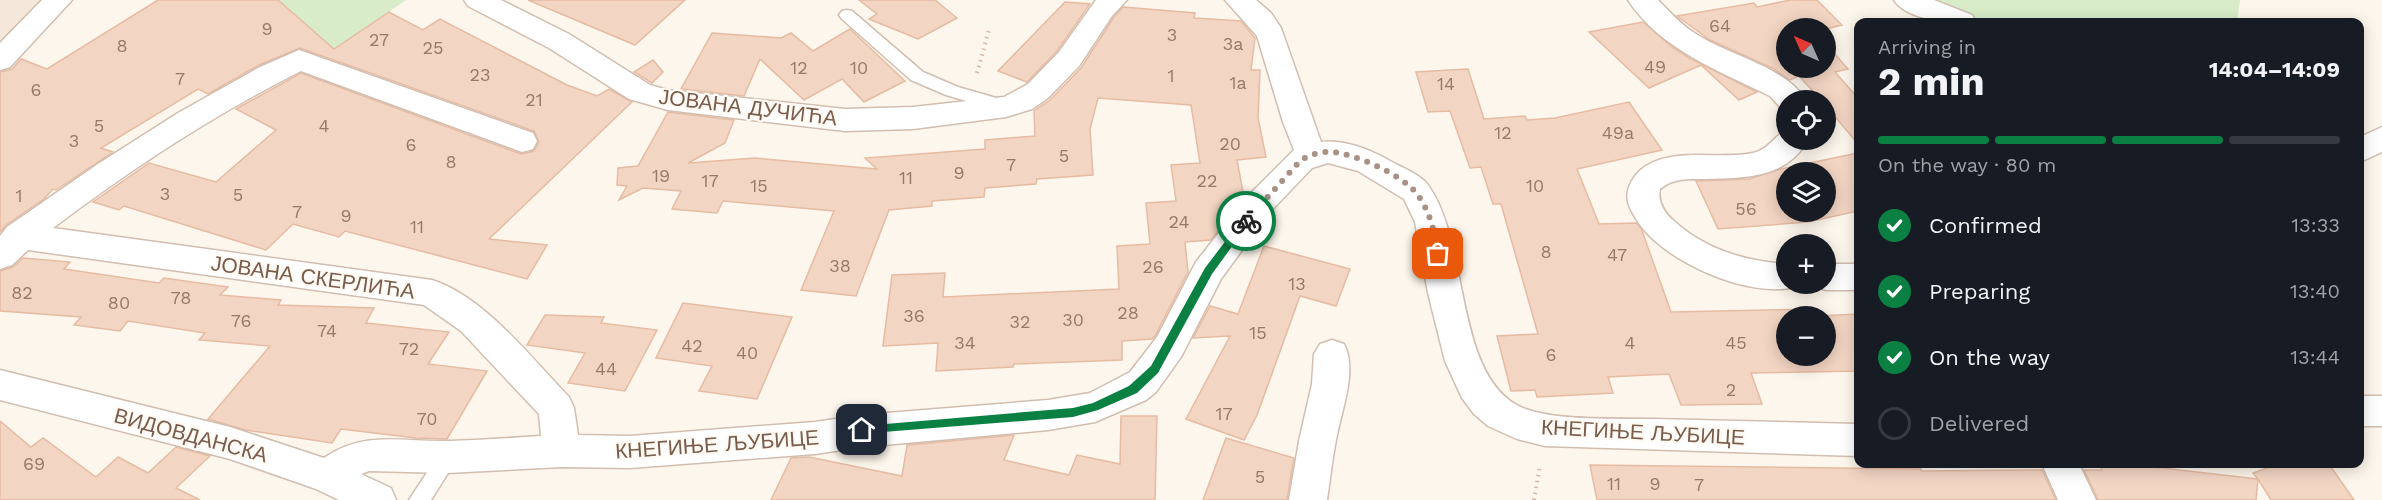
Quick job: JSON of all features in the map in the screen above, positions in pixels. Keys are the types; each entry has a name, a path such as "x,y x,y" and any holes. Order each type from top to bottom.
{"street":[{"path":"0,60 58,0"},
{"name":"ЈОВАНА ДУЧИЋА","path":"478,0 559,41 640,93 668,100 845,120 913,118 1006,107 1030,96 1054,75 1069,59 1102,10 1113,0"},
{"path":"1239,0 1261,20 1271,35 1298,122 1311,154"},
{"path":"1642,0 1671,30 1687,42 1781,90"},
{"path":"1908,0 1952,18"},
{"path":"9,246 136,152 246,85 299,60 522,141"},
{"path":"2364,149 2382,138"},
{"path":"1776,275 1741,269 1702,257 1662,230 1644,205 1642,195 1650,179 1661,173 1682,169 1758,164 1778,157 1786,150"},
{"name":"КНЕГИЊЕ ЉУБИЦЕ","path":"328,476 351,460 369,455 448,457 562,451 630,452 815,438 862,430 1048,415 1095,407 1133,389 1154,369 1208,271 1227,244 1293,167 1311,154 1328,152 1356,157 1416,191 1431,222 1445,292 1463,361 1475,387 1487,403 1502,415 1517,423 1545,430 1854,440"},
{"name":"ЈОВАНА СКЕРЛИЋА","path":"9,246 432,293 473,321 556,408 562,451"},
{"path":"1836,277 1854,277"},
{"path":"1308,500 1317,441 1330,384 1332,354"},
{"name":"ВИДОВДАНСКА","path":"0,385 230,443 328,476 377,500"},
{"path":"2364,411 2382,411"},
{"path":"2062,468 2077,500"}],"lane":[{"path":"847,15 917,76 1006,107"},
{"path":"419,500 448,457"}],"path":[{"path":"970,96 989,30"},
{"path":"1534,500 1539,468"}],"shaded area":[{"path":"0,0 66,0 0,67"}],"green space":[{"path":"261,0 406,0 335,49 275,61 307,26"},
{"path":"1915,0 2240,0 2238,18 1926,18"}],"building":[{"path":"158,0 278,0 334,49 389,12 423,30 440,19 567,85 597,96 609,89 632,102 489,239 547,245 527,279 345,231 339,237 293,224 266,250 124,206 119,210 93,202 149,163 216,182 276,130 236,109 301,73 521,154 534,151 539,142 534,131 300,48 259,65 208,94 198,89 101,148 113,152 56,190 53,189 44,199 6,225 0,232 0,72 12,69 21,59 47,69"},
{"path":"528,0 685,0 635,45"},
{"path":"859,0 935,0 957,18 918,39 869,19 877,14"},
{"path":"1790,0 1817,0 1835,18 1776,18 1776,71 1710,40 1677,16 1754,3 1757,7"},
{"path":"1065,2 1090,4 1057,51 1027,82 998,71"},
{"path":"1123,7 1195,13 1194,18 1241,21 1255,38 1251,70 1260,70 1258,118 1266,157 1237,160 1244,197 1211,240 1185,242 1188,272 1155,336 1152,339 1122,341 1122,360 1014,364 1013,367 936,371 938,343 883,346 892,275 945,273 943,297 1119,289 1117,246 1150,244 1146,203 1176,201 1171,165 1200,163 1191,105 1098,98 1090,129 1093,175 1037,179 1036,184 985,188 984,197 932,201 932,206 889,210 856,296 801,290 834,211 723,201 717,213 672,209 681,191 643,188 619,200 627,186 617,185 618,168 638,166 668,112 734,120 725,143 688,163 755,158 877,169 865,158 985,149 985,140 1035,136 1034,111 1050,100 1081,68"},
{"path":"1643,22 1672,47 1691,59 1757,92 1739,100 1701,65 1649,88 1589,32"},
{"path":"850,29 905,81 864,102 842,79 804,100 760,59 744,96 681,89 712,33 781,38 791,33 813,51"},
{"path":"1836,55 1848,69 1836,72"},
{"path":"653,60 663,72 652,83 634,72"},
{"path":"1468,69 1484,119 1525,116 1527,120 1555,118 1629,102 1662,150 1577,169 1599,224 1636,223 1641,228 1671,312 1776,310 1776,366 1836,366 1836,315 1854,314 1854,371 1751,373 1762,404 1681,405 1669,374 1608,377 1613,393 1537,397 1535,390 1511,391 1497,336 1538,334 1501,204 1493,204 1481,167 1470,168 1450,111 1428,112 1416,72"},
{"path":"1836,73 1854,93 1854,139 1836,118 1836,90 1812,90 1801,78 1836,78"},
{"path":"1854,154 1854,212 1836,216 1836,162 1815,162"},
{"path":"1776,171 1776,222 1808,222 1718,229 1696,181 1749,179"},
{"path":"1264,246 1350,269 1336,306 1300,296 1257,415 1244,440 1186,419 1230,336 1193,338 1210,306 1238,314"},
{"path":"23,258 70,262 64,269 159,283 164,278 228,287 220,295 281,300 278,305 374,308 366,323 449,332 428,364 487,371 447,439 416,438 341,429 332,443 245,430 208,419 270,346 199,340 205,333 128,321 120,331 74,325 81,317 0,311 0,271 13,267"},
{"path":"683,303 792,317 757,399 699,391 712,366 656,358"},
{"path":"545,315 604,317 601,323 657,330 625,391 568,383 585,353 527,345"},
{"path":"1121,416 1157,416 1155,500 771,500 791,458 809,457 902,476 907,445 1014,435 1004,460 1069,475 1077,455 1120,464"},
{"path":"0,421 31,447 43,438 96,477 118,457 148,473 176,447 210,456 176,488 200,500 0,500"},
{"path":"1226,438 1294,458 1287,500 1203,500"},
{"path":"1590,465 1921,469 1922,471 2042,470 2056,500 1597,500"},
{"path":"2101,468 2162,468 2258,479 2256,500 2098,500 2084,470 2102,470"},
{"path":"2267,468 2332,468 2354,500 2271,500 2253,473"}],"way so far":[{"path":"1246,221 1258,205 1301,160 1311,154 1328,152 1344,154 1369,163 1416,191 1431,222 1438,254"}],"route":[{"path":"862,430 1073,412 1095,407 1133,389 1143,382 1169,347 1208,271 1246,221"}]}
